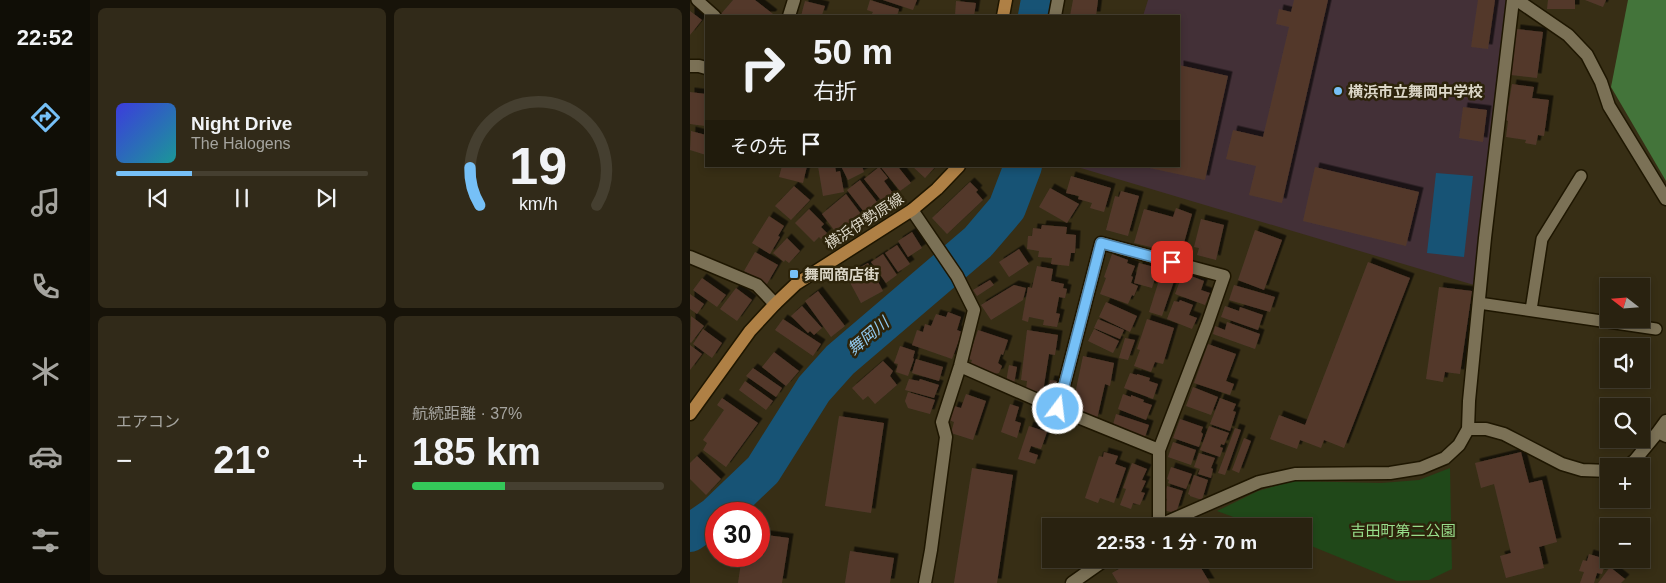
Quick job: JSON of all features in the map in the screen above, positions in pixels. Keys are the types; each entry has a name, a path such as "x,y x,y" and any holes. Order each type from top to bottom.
{"main road":[{"path":"1002,15 1006,0"},
{"name":"横浜伊勢原線","path":"690,414 750,331 796,284 912,210 937,189 958,167"}],"street":[{"path":"789,15 794,0"},
{"path":"1055,15 1058,0"},
{"path":"1176,518 1259,482 1295,474 1390,473 1421,468 1445,458 1460,445 1468,429 1479,302 1513,0"},
{"path":"1517,0 1568,36 1588,55 1601,82 1609,106 1666,198"},
{"path":"690,66 705,68"},
{"path":"912,210 957,276 974,310 960,366 942,422 946,437 925,583"},
{"path":"1058,409 1101,243 1224,276 1208,325 1159,450 1158,518"},
{"path":"690,257 757,285 775,304"},
{"path":"960,366 1058,409 1159,450"},
{"path":"1468,429 1486,429 1504,434 1562,464 1582,470 1600,471"},
{"path":"1637,458 1663,430"},
{"path":"1072,583 1093,568"}],"lane":[{"path":"697,0 714,15"},
{"path":"1531,310 1542,239 1581,176"},
{"path":"1479,302 1656,330"}],"shaded area":[{"name":"横浜市立舞岡中学校","path":"1148,0 1507,0 1474,285 1077,167 1180,167 1180,15 1143,15"}],"green space":[{"path":"1628,0 1666,0 1666,181 1611,87"},
{"name":"吉田町第二公園","path":"1450,468 1452,569 1429,580 1397,581 1312,546 1312,518 1236,518 1217,511 1258,491 1292,481 1381,483 1419,480"}],"water":[{"path":"1436,173 1473,176 1464,257 1427,253"}],"building":[{"path":"733,0 755,0 773,14 722,15 721,14"},
{"path":"870,0 899,9 897,15 872,15 873,12 867,10"},
{"path":"883,0 917,0 913,10"},
{"path":"1073,0 1098,0 1096,15 1070,15"},
{"path":"1294,0 1328,0 1282,203 1249,195 1256,166 1226,159 1233,130 1263,137 1289,27 1276,24 1279,9 1291,12"},
{"path":"1478,0 1495,0 1488,49 1471,47"},
{"path":"1548,0 1575,0 1575,9 1547,9"},
{"path":"1585,0 1606,0 1603,7"},
{"path":"805,1 825,6 822,15 801,15"},
{"path":"956,1 976,3 974,15 955,15"},
{"path":"690,11 702,20 690,35"},
{"path":"1516,29 1543,32 1537,78 1511,75"},
{"path":"1180,65 1228,76 1205,180 1145,167 1180,167"},
{"path":"1512,84 1534,87 1532,98 1549,100 1544,136 1538,135 1536,145 1525,143 1526,140 1506,137 1508,121 1506,120"},
{"path":"690,92 705,94 705,126 690,124"},
{"path":"1463,107 1487,110 1483,142 1459,138"},
{"path":"691,131 705,135 705,155 690,150"},
{"path":"782,167 807,167 803,183 779,177"},
{"path":"818,167 835,167 836,172 840,171 844,192 823,196"},
{"path":"842,167 862,167 864,172 848,180"},
{"path":"879,167 888,178 884,181 895,196 884,204 864,179"},
{"path":"881,167 900,167 911,183 900,191"},
{"path":"913,167 935,167 925,178"},
{"path":"1315,167 1419,192 1406,246 1303,221"},
{"path":"1071,176 1111,188 1104,212 1090,208 1092,203 1078,199 1079,196 1066,193"},
{"path":"860,180 877,202 864,212 847,190"},
{"path":"970,182 978,190 976,192 983,200 947,234 932,218"},
{"path":"794,186 810,200 791,220 775,206"},
{"path":"1050,188 1079,204 1067,223 1039,207"},
{"path":"1121,191 1139,196 1128,236 1106,230 1115,196 1119,197"},
{"path":"846,194 861,214 837,234 822,214"},
{"path":"1176,208 1192,214 1182,250 1175,248 1175,253 1134,243 1144,209 1173,217"},
{"path":"809,209 824,224 821,227 827,233 821,239 819,237 814,242 795,223"},
{"path":"769,216 784,226 770,254 752,243"},
{"path":"1201,219 1224,225 1216,260 1197,255 1199,248 1194,247"},
{"path":"1042,225 1067,227 1066,234 1076,235 1075,253 1071,253 1069,266 1051,264 1052,258 1038,257 1039,251 1027,249 1028,236 1032,236 1033,228 1041,229"},
{"path":"1255,230 1282,240 1264,290 1238,280"},
{"path":"912,232 922,248 908,257 898,241"},
{"path":"787,238 800,251 789,263 785,260 784,262 773,253"},
{"path":"897,245 910,264 898,272 885,253"},
{"path":"1019,249 1029,264 1009,277 999,262"},
{"path":"755,252 778,265 767,284 744,271"},
{"path":"883,254 897,275 886,283 871,262"},
{"path":"1112,254 1128,260 1127,263 1135,266 1131,276 1133,277 1131,283 1138,286 1128,304 1100,294"},
{"path":"1368,262 1410,278 1344,448 1324,440 1321,448 1300,440 1297,449 1270,439 1279,415 1305,425"},
{"path":"868,263 883,291 861,303 846,275"},
{"path":"1139,263 1158,268 1152,288 1134,283"},
{"path":"1037,266 1053,269 1051,281 1064,284 1063,288 1067,289 1065,298 1059,297 1056,313 1060,314 1057,327 1043,325 1044,320 1029,317 1028,322 1022,320 1028,287 1032,288"},
{"path":"1183,273 1204,281 1201,290 1210,293 1205,305 1175,294"},
{"path":"1160,277 1174,281 1162,316 1149,312"},
{"path":"702,278 726,295 717,307 693,290"},
{"path":"990,280 994,285 977,296 973,290"},
{"path":"1014,285 1026,288 1023,300 991,320 981,305"},
{"path":"1234,285 1275,297 1270,312 1229,300"},
{"path":"1439,287 1472,291 1460,374 1445,372 1443,382 1426,379"},
{"path":"736,288 752,300 737,321 720,309"},
{"path":"818,291 845,326 831,337 805,301"},
{"path":"690,294 704,304 697,314 690,309"},
{"path":"1180,300 1193,305 1189,315 1197,318 1192,329 1167,319 1174,301 1179,302"},
{"path":"1106,302 1137,316 1130,332 1099,317"},
{"path":"802,306 822,328 814,335 810,331 808,333 791,316"},
{"path":"1225,306 1239,311 1240,307 1263,315 1258,330 1221,317"},
{"path":"948,312 961,317 957,330 962,332 952,359 912,345 917,330 923,332 925,324 931,326 936,314 946,317"},
{"path":"691,316 704,326 691,343 690,342"},
{"path":"783,319 821,344 813,356 775,330"},
{"path":"1098,319 1124,330 1120,339 1094,328"},
{"path":"1147,319 1174,328 1163,364 1155,362 1151,372 1134,366 1140,350 1137,349"},
{"path":"1227,322 1260,334 1255,349 1213,334 1215,326 1225,330"},
{"path":"703,329 722,343 712,358 693,344"},
{"path":"1094,329 1119,341 1113,353 1088,341"},
{"path":"978,330 1008,340 998,363 1002,366 999,373 993,374 970,366 972,360 968,359"},
{"path":"1027,330 1058,335 1055,355 1049,354 1043,392 1026,390 1027,381 1021,380"},
{"path":"1125,338 1135,340 1128,360 1119,358"},
{"path":"1208,344 1236,354 1226,381 1234,384 1230,395 1194,383"},
{"path":"690,345 702,354 690,370"},
{"path":"900,346 915,351 908,376 896,372 898,364 894,363"},
{"path":"774,352 799,371 786,386 762,367"},
{"path":"1083,356 1114,363 1110,386 1105,384 1097,419 1079,415 1080,410 1072,408"},
{"path":"916,359 943,367 939,381 912,373"},
{"path":"883,361 893,371 890,376 897,385 875,404 868,396 863,400 852,388"},
{"path":"1009,365 1017,367 1014,384 1006,382"},
{"path":"753,368 782,388 776,397 746,376"},
{"path":"1130,373 1150,378 1149,381 1158,384 1153,399 1124,388"},
{"path":"909,379 919,381 920,379 939,385 934,398 905,390"},
{"path":"1050,380 1057,381 1053,399 1046,397"},
{"path":"745,381 773,401 766,410 739,390"},
{"path":"1193,387 1218,397 1211,415 1186,406"},
{"path":"908,392 935,400 930,414 908,408 905,401"},
{"path":"966,394 986,401 973,440 951,433 954,422 949,420 954,406 961,408"},
{"path":"1123,394 1131,397 1131,395 1152,405 1146,420 1118,409"},
{"path":"722,398 758,423 726,467 703,450 707,443 703,440 724,410 717,405"},
{"path":"1220,398 1236,404 1233,411 1236,412 1230,431 1210,424"},
{"path":"1010,404 1019,407 1015,421 1021,423 1017,438 1001,432"},
{"path":"1116,414 1149,425 1144,440 1112,428"},
{"path":"839,416 884,423 871,513 825,506"},
{"path":"1180,419 1203,427 1199,447 1173,438"},
{"path":"1029,426 1047,432 1041,449 1031,446 1029,452 1038,455 1035,464 1018,459"},
{"path":"1209,426 1229,433 1224,445 1221,444 1220,447 1223,448 1220,457 1200,450"},
{"path":"1235,428 1241,430 1225,475 1218,473"},
{"path":"1244,438 1251,441 1239,473 1232,470"},
{"path":"1173,442 1196,450 1191,465 1168,457"},
{"path":"1104,452 1118,456 1115,464 1126,468 1114,503 1100,498 1098,503 1085,498 1099,456 1103,457"},
{"path":"1521,452 1529,483 1542,480 1557,542 1539,547 1544,568 1506,578 1500,556 1511,553 1494,484 1481,488 1475,463"},
{"path":"1199,453 1215,458 1211,468 1213,469 1211,478 1198,474 1200,469 1194,467"},
{"path":"697,456 721,479 706,495 690,479 690,463"},
{"path":"1132,463 1147,469 1142,480 1146,481 1141,492 1145,493 1140,505 1133,503 1131,509 1120,505 1126,489 1123,488"},
{"path":"1171,467 1192,474 1186,489 1168,483 1169,480 1167,479"},
{"path":"972,468 1013,475 997,583 954,583"},
{"path":"1194,475 1208,480 1202,500 1188,494"},
{"path":"1167,486 1183,491 1177,510 1171,512 1163,510 1167,499 1163,498"},
{"path":"770,535 789,538 782,583 738,583 740,567 770,567"},
{"path":"850,551 894,558 890,583 845,583"},
{"path":"1589,554 1599,557 1600,568 1604,568 1602,574 1597,573 1594,583 1580,583 1584,572 1579,571 1583,560 1587,561"},
{"path":"1121,568 1201,568 1210,583 1118,583 1112,573"},
{"path":"1609,568 1625,579 1621,583 1598,583"}],"waterway":[{"name":"舞岡川","path":"1037,15 1040,0"},
{"name":"舞岡川","path":"730,502 763,470 814,389 840,360 978,242 1007,208 1023,167"},
{"name":"舞岡川","path":"690,533 705,523"}],"place":[{"name":"横浜市立舞岡中学校","path":"1338,91"},
{"name":"舞岡商店街","path":"794,274"}],"route":[{"path":"1058,409 1101,243 1172,262"}]}
